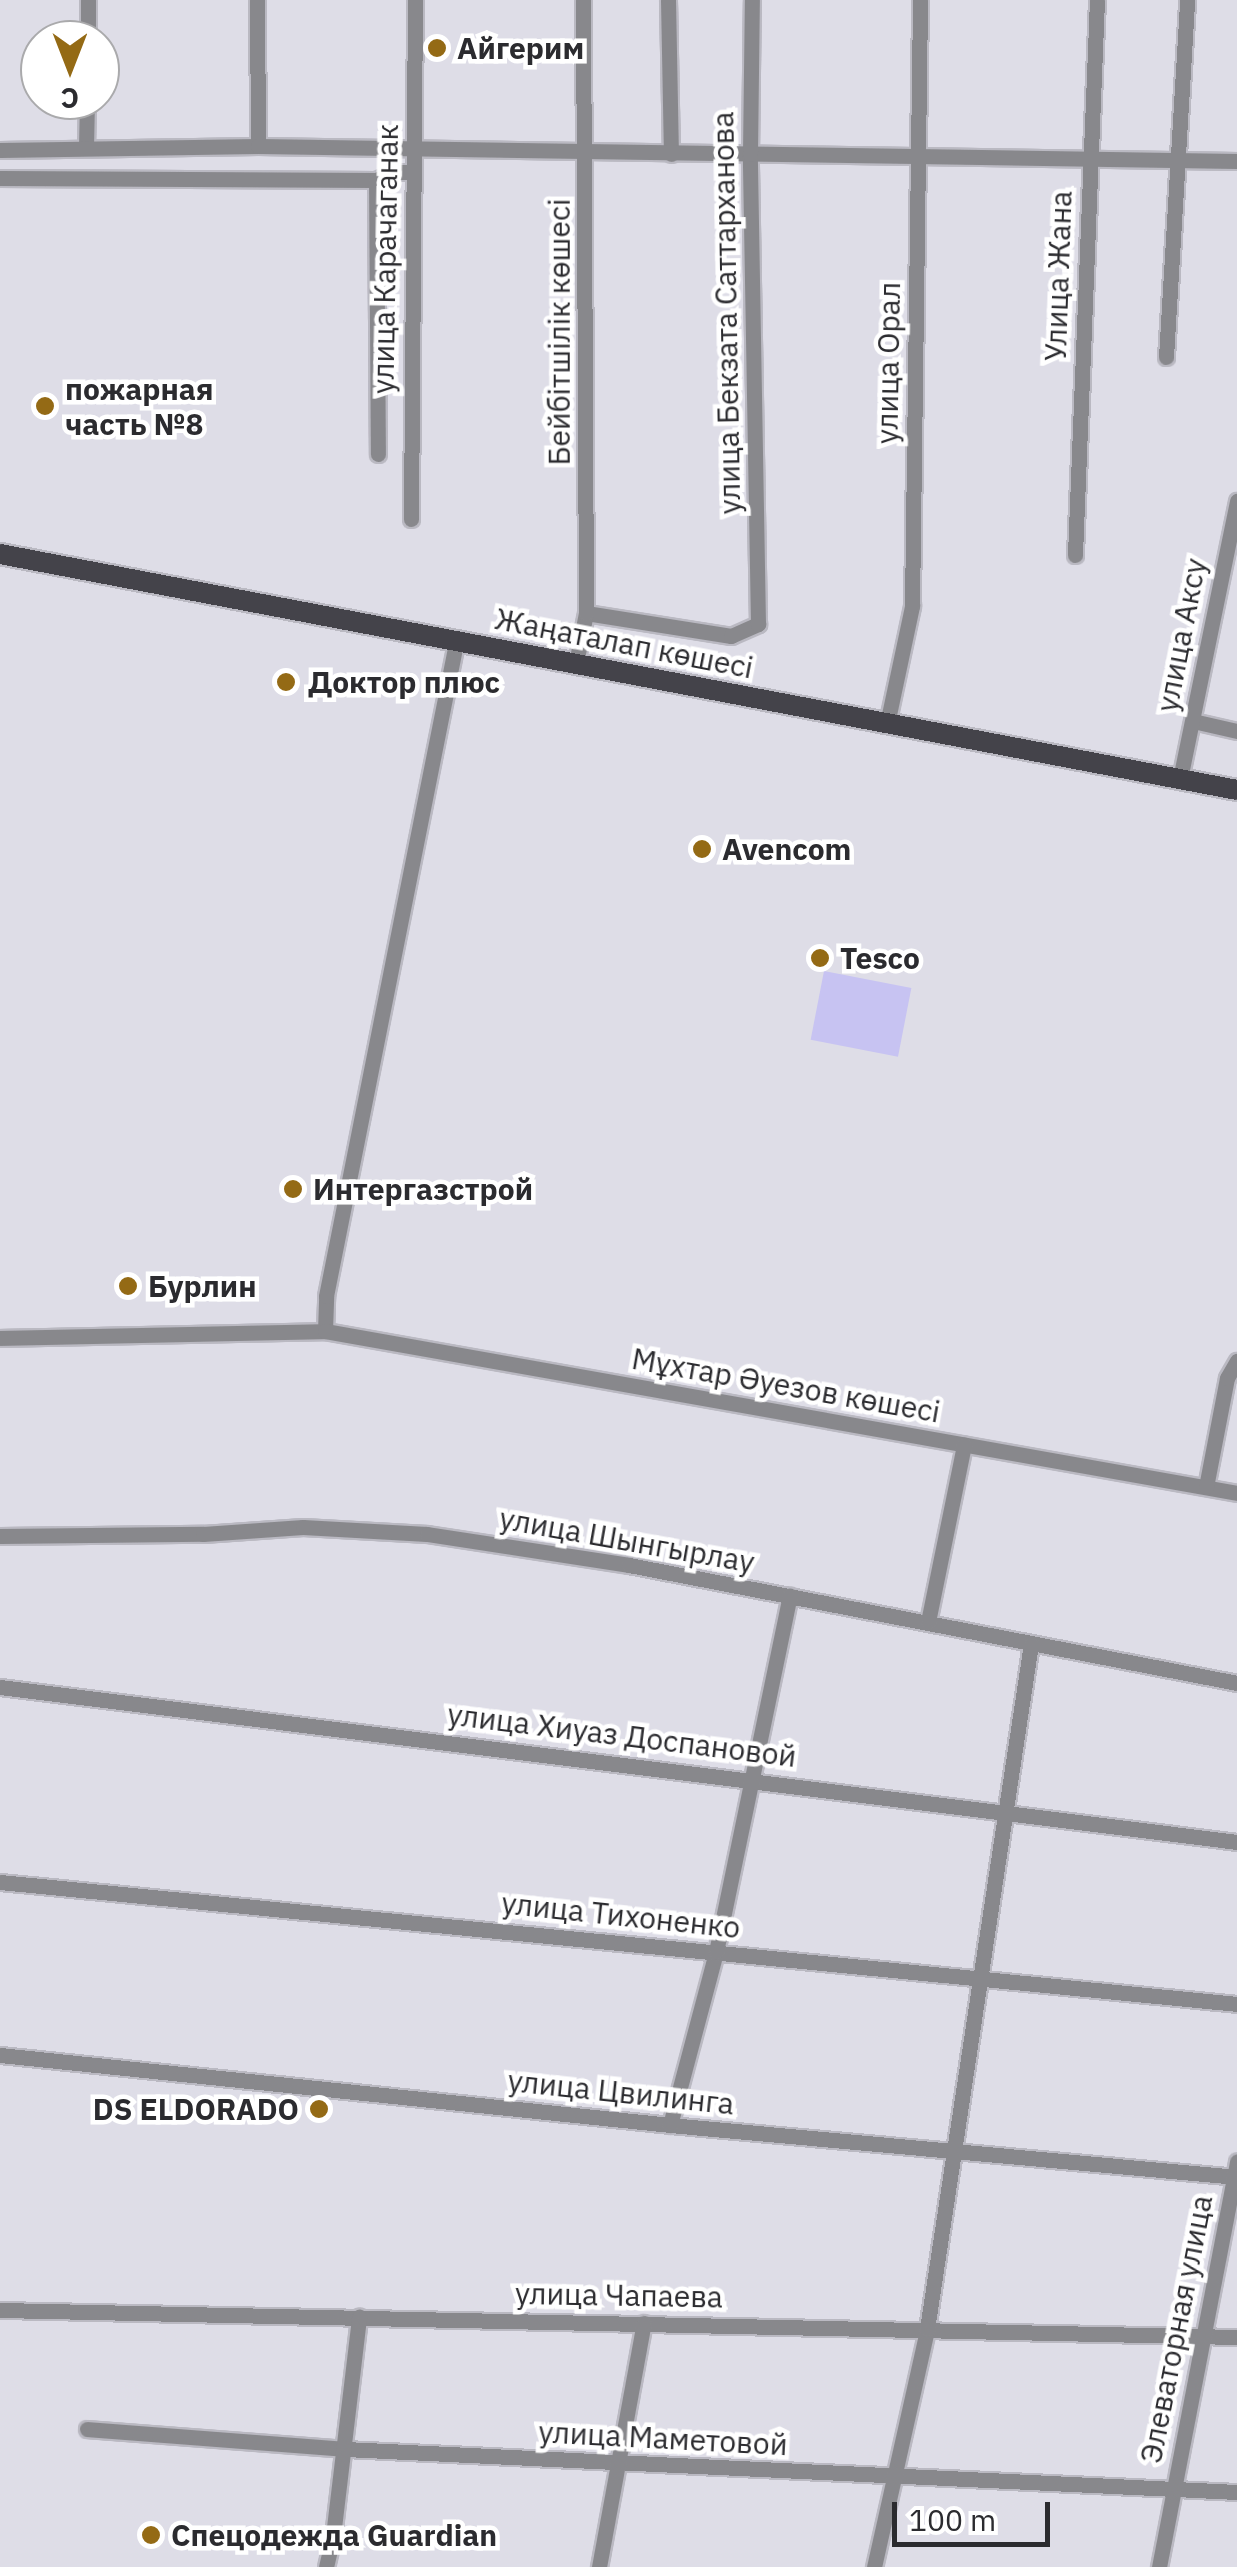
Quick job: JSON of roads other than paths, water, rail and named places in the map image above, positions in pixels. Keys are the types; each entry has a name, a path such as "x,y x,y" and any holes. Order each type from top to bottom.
{"main road":[{"name":"Жаңаталап көшесі","path":"0,554 1237,790"}],"street":[{"path":"257,0 258,146"},
{"name":"улица Карачаганак","path":"411,520 410,172 414,149 415,0"},
{"name":"Бейбітшілік көшесі","path":"576,663 586,613 583,0"},
{"path":"668,0 671,154"},
{"name":"улица Бекзата Саттарханова","path":"586,613 731,636 758,624 750,154 752,0"},
{"name":"улица Орал","path":"887,724 912,606 920,0"},
{"name":"Улица Жана","path":"1075,555 1097,0"},
{"path":"1166,357 1186,0"},
{"path":"86,148 87,120"},
{"path":"0,150 258,146 1237,161"},
{"path":"0,178 376,180 393,172 410,172"},
{"path":"376,180 378,454"},
{"name":"улица Аксу","path":"1180,779 1237,501"},
{"path":"325,1331 330,1277 456,643"},
{"path":"1193,722 1237,731"},
{"name":"Мұхтар Әуезов көшесі","path":"0,1338 325,1331 1237,1492"},
{"path":"1206,1487 1227,1378 1237,1361"},
{"path":"928,1622 964,1445"},
{"name":"улица Шынгырлау","path":"0,1536 365,1528 611,1562 1237,1683"},
{"path":"670,2125 716,1952 790,1596"},
{"path":"874,2567 927,2329 1031,1644"},
{"name":"улица Хиуаз Доспановой","path":"0,1688 1004,1809 1237,1842"},
{"name":"улица Тихоненко","path":"0,1882 1237,2004"},
{"name":"улица Цвилинга","path":"0,2055 670,2125 1236,2172"},
{"name":"Элеваторная улица","path":"1159,2567 1236,2172"},
{"name":"улица Чапаева","path":"0,2310 1237,2338"},
{"path":"326,2567 345,2449 359,2317"},
{"path":"598,2567 644,2323"},
{"name":"улица Маметовой","path":"87,2429 345,2449 1237,2492"}],"place":[{"name":"Айгерим","path":"437,48"},
{"name":"пожарная часть №8","path":"45,406"},
{"name":"Доктор плюс","path":"286,682"},
{"name":"Avencom","path":"702,849"},
{"name":"Tesco","path":"820,958"},
{"name":"Интергазстрой","path":"293,1189"},
{"name":"Бурлин","path":"128,1286"},
{"name":"DS ELDORADO","path":"319,2109"},
{"name":"Спецодежда Guardian","path":"151,2535"}]}
